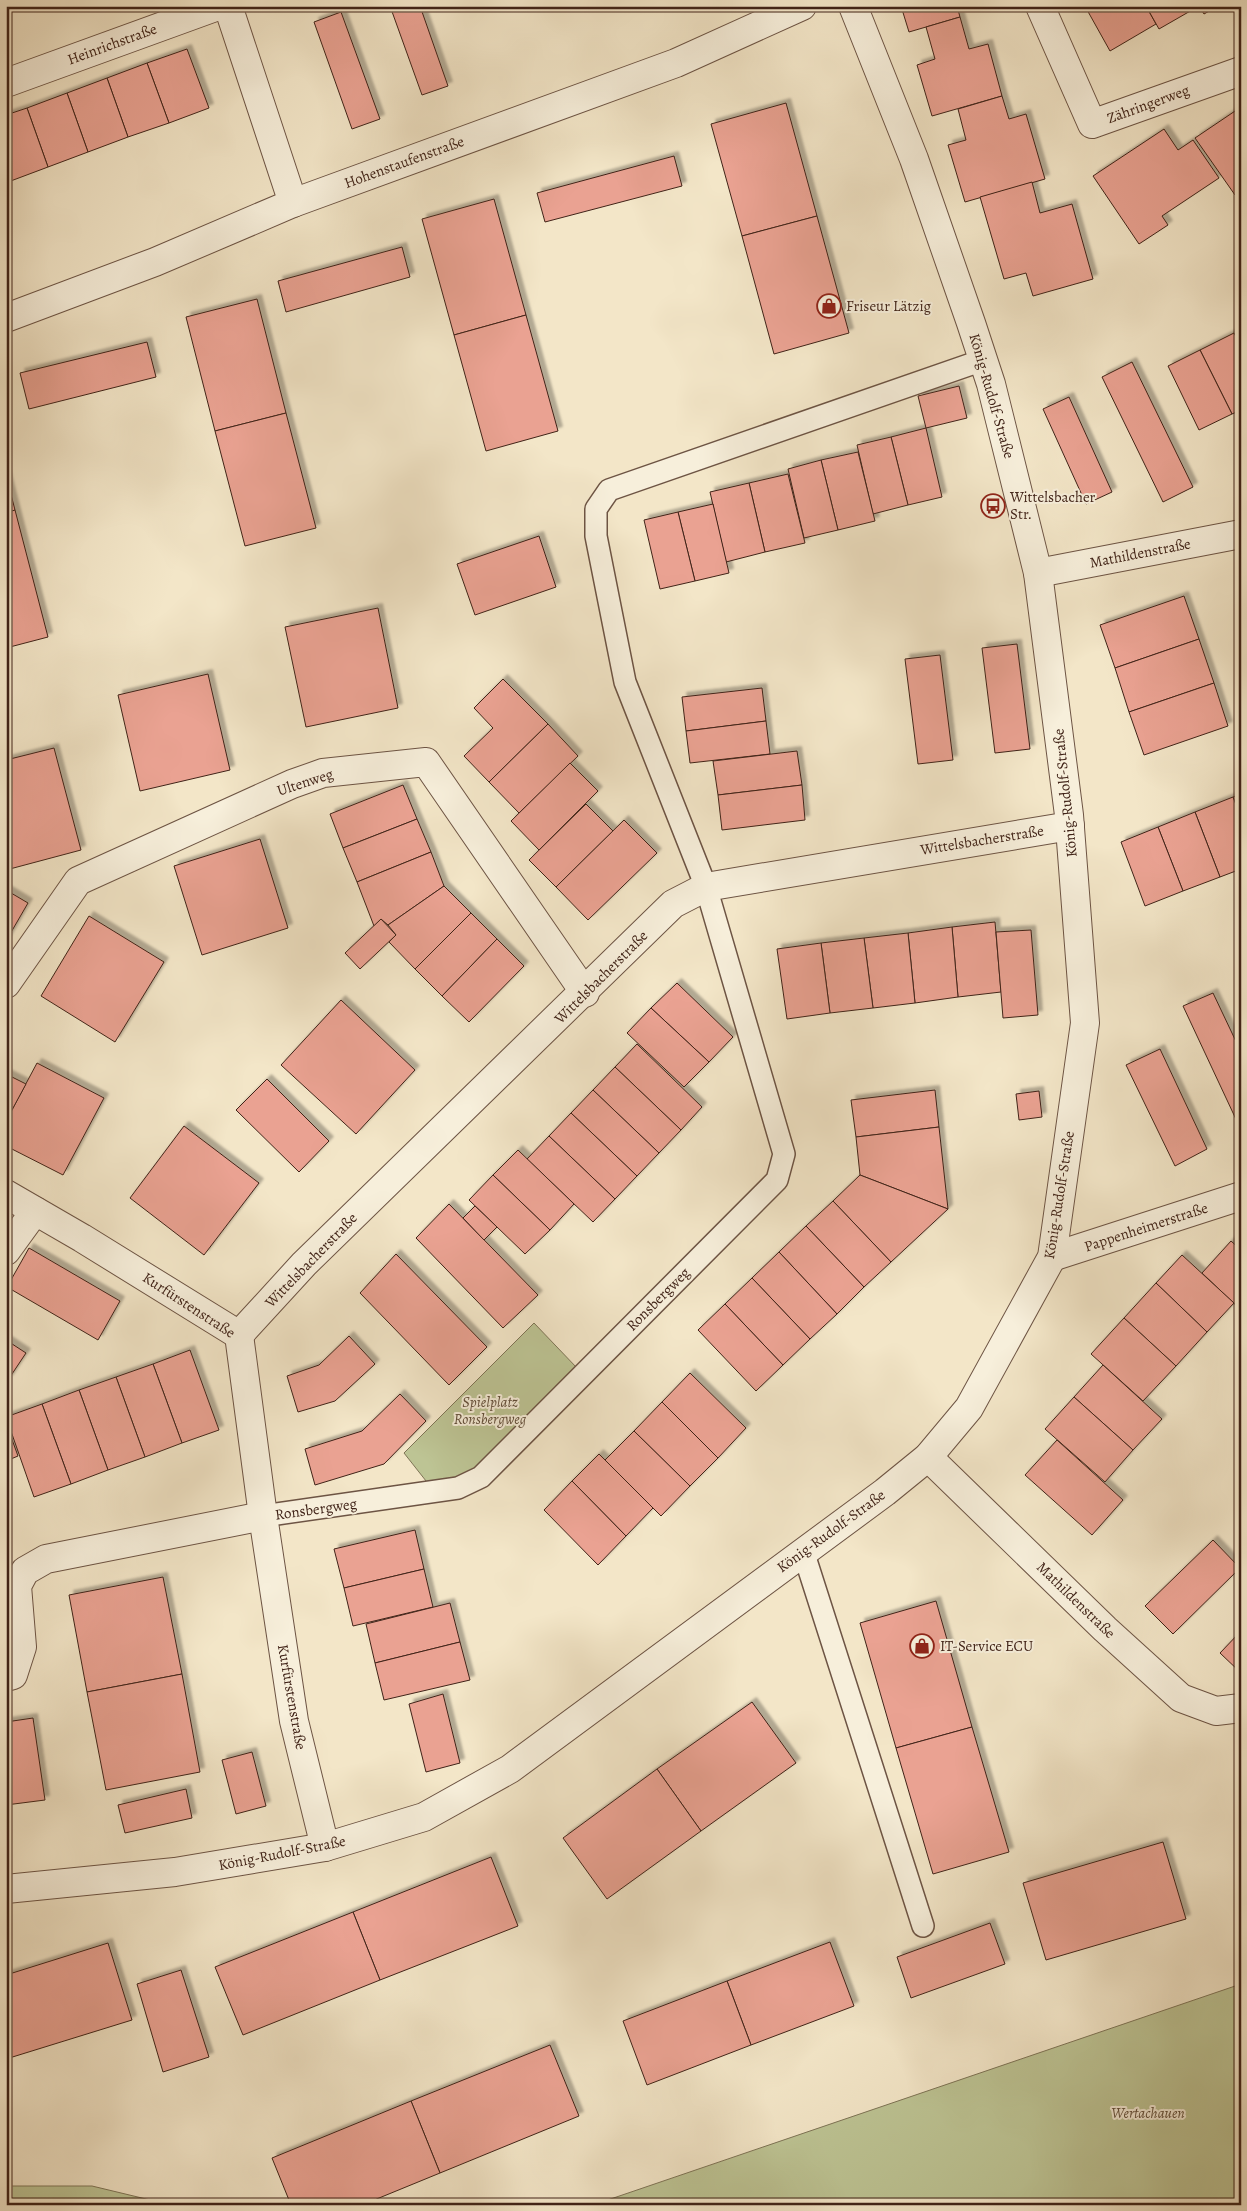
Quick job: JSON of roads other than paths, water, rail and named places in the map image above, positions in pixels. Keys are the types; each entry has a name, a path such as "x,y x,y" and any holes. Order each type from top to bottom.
{"street":[{"name":"Heinrichstraße","path":"6,82 218,6"},
{"path":"228,6 293,203"},
{"name":"Hohenstaufenstraße","path":"6,318 155,262 293,203 676,63 802,6"},
{"name":"König-Rudolf-Straße","path":"6,1890 175,1872 325,1847 424,1818 510,1769 885,1492 928,1457 969,1408 1052,1257 1085,1023 1070,826 1038,573 983,360 914,159 854,6"},
{"name":"Zähringerweg","path":"1040,6 1092,124 1241,71"},
{"name":"Mathildenstraße","path":"1038,573 1241,534"},
{"name":"Ultenweg","path":"6,984 78,881 292,784 323,773 426,762 585,993"},
{"name":"Wittelsbacherstraße","path":"239,1335 304,1264 585,993 674,904 706,887 1070,826"},
{"name":"Kurfürstenstraße","path":"6,1194 239,1335 263,1516 294,1721 325,1847"},
{"name":"Pappenheimerstraße","path":"1052,1257 1241,1196"},
{"path":"6,1251 35,1211"},
{"name":"Mathildenstraße","path":"928,1457 1105,1629 1181,1698 1216,1711 1241,1708"},
{"path":"6,1677 13,1675 22,1647 17,1586 25,1571 46,1559 263,1516"}],"lane":[{"name":"Ronsbergweg","path":"263,1516 458,1488 481,1477 777,1180 784,1154 706,887 625,682 596,536 596,509 609,490 983,360"},
{"path":"803,1551 923,1926"}],"place":[{"name":"Friseur Lätzig","path":"829,306"},
{"name":"Wittelsbacher Str.","path":"993,506"},
{"name":"IT-Service ECU","path":"922,1646"}],"park label":[{"name":"Spielplatz Ronsbergweg","path":"490,1410"},
{"name":"Wertachauen","path":"1148,2113"}]}
